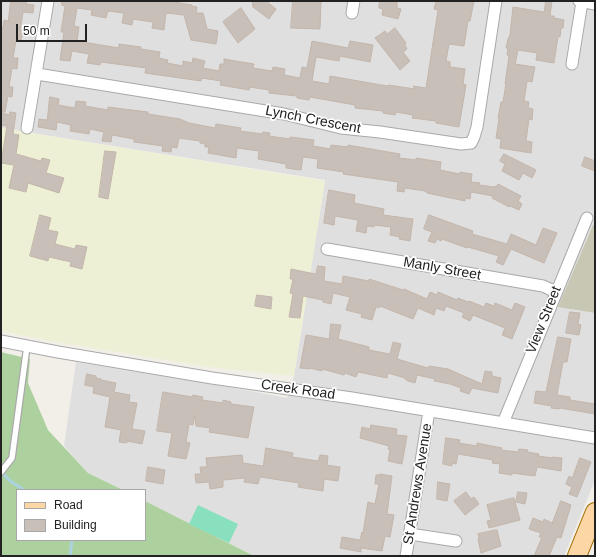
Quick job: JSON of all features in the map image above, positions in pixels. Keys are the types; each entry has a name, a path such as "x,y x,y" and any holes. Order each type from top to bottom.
{"main road":[{"path":"577,556 595,512"}],"street":[{"path":"27,128 48,1"},
{"path":"352,13 354,1"},
{"name":"Lynch Crescent","path":"37,74 284,114 340,128 380,132 461,144 471,142 477,127 496,1"},
{"path":"579,1 595,4"},
{"path":"572,64 582,2"},
{"name":"View Street","path":"503,423 587,218"},
{"name":"Manly Street","path":"327,249 543,286 556,292"},
{"name":"Creek Road","path":"1,341 220,379 352,398 595,438"},
{"name":"St Andrews Avenue","path":"406,556 429,411"},
{"path":"410,534 456,541"}],"lane":[{"path":"1,472 12,458 27,346"}],"shaded area":[{"path":"1,1 595,1 595,225 593,225 559,307 595,313 595,480 564,556 254,556 146,502 146,489 121,489 88,473 64,446 76,362 224,386 287,398 294,376 325,180 1,128"},
{"path":"1,128 325,181 294,376 216,368 49,341 1,331"},
{"path":"593,225 595,225 595,313 558,307"}],"green space":[{"path":"1,352 30,359 28,383 48,430 88,473 121,489 16,489 16,541 146,541 146,502 254,556 1,556"},
{"path":"198,505 238,524 229,543 189,524"}],"building":[{"path":"11,1 27,1 26,4 34,5 33,13 23,12 20,31 23,31 21,40 16,40 13,58 18,58 17,69 12,68 9,87 13,87 12,97 8,96 5,112 1,112 1,28 3,28 4,20 8,21"},
{"path":"62,1 169,1 192,5 197,7 196,13 203,13 207,29 218,31 216,44 191,40 184,15 166,13 164,30 152,28 153,22 133,19 132,25 122,23 124,13 108,11 106,18 91,15 92,10 77,8 74,26 79,27 77,41 119,48 119,44 141,47 141,49 160,52 159,58 168,60 167,63 183,66 183,61 192,63 193,58 205,61 203,68 219,71 220,64 224,64 224,59 254,64 253,68 272,71 273,67 285,69 284,75 300,78 302,67 307,68 312,41 348,48 350,41 373,45 370,62 340,56 339,61 316,57 312,81 329,84 330,76 387,86 415,89 413,86 426,88 438,10 434,9 436,1 474,1 470,21 468,21 464,46 449,44 446,61 450,62 450,67 465,69 463,84 466,85 459,127 436,123 436,121 412,118 413,115 396,112 395,115 383,113 383,111 355,108 355,105 310,97 309,100 297,98 297,96 269,93 269,90 250,87 249,90 220,85 221,81 202,78 201,81 145,73 146,68 101,62 100,65 87,63 89,54 72,51 70,61 60,60 64,32 61,32 65,6 62,5"},
{"path":"253,1 266,1 276,9 269,19 253,7"},
{"path":"293,1 321,1 320,29 291,28"},
{"path":"380,1 397,1 397,8 401,9 398,19 382,15 383,9 379,8"},
{"path":"546,1 552,1 550,16 564,20 560,37 558,36 554,63 536,60 537,53 518,50 515,64 535,67 532,82 527,81 524,101 529,102 528,108 533,109 532,120 529,119 526,141 532,142 531,153 500,148 501,139 496,138 498,118 501,102 503,102 506,84 509,56 507,55 508,48 506,48 510,35 513,7 544,12"},
{"path":"241,8 255,29 238,43 223,22"},
{"path":"395,28 406,43 405,45 407,49 403,52 410,61 400,70 375,38 385,31 387,34"},
{"path":"50,97 59,99 58,105 75,108 76,101 86,102 85,106 108,110 108,107 148,112 148,114 180,119 189,123 215,128 216,124 241,128 240,131 262,134 263,132 270,133 269,136 314,140 313,146 330,149 331,145 348,147 348,145 400,154 399,158 416,160 416,158 441,162 440,170 460,174 460,172 472,174 471,182 480,183 479,185 496,187 498,184 521,196 518,201 522,204 519,210 510,206 509,207 492,198 493,196 471,192 470,199 465,198 465,201 427,193 425,191 405,188 404,192 397,191 398,182 343,174 344,172 317,168 318,159 303,157 301,170 286,168 286,164 258,159 259,151 237,148 236,158 208,153 209,147 205,147 205,144 200,143 200,141 179,138 177,148 172,147 171,152 162,151 163,146 134,142 134,139 112,135 111,142 102,141 104,132 90,129 89,134 70,131 71,125 57,122 56,130 38,127 39,119 47,120"},
{"path":"10,112 16,113 13,134 19,135 16,154 41,161 42,158 50,160 46,173 64,178 59,193 28,183 26,192 9,188 14,165 1,163 7,126 1,125 1,113 10,115"},
{"path":"105,151 116,152 108,199 99,197"},
{"path":"504,154 536,170 532,178 523,173 519,180 502,171 505,164 500,161"},
{"path":"585,157 595,161 595,171 582,166"},
{"path":"329,190 355,195 354,203 384,209 383,215 413,219 410,241 399,239 400,237 390,235 391,227 374,225 374,227 367,226 366,233 356,231 358,220 335,216 334,225 324,223"},
{"path":"40,215 51,218 48,230 58,232 55,244 75,249 76,245 87,247 82,269 70,266 71,262 49,257 48,261 30,256"},
{"path":"429,215 473,231 472,234 507,244 511,234 536,245 543,228 557,233 544,263 511,249 503,265 496,262 499,256 468,247 467,248 442,239 441,241 437,239 435,243 428,241 432,232 424,229"},
{"path":"318,266 325,267 324,281 342,284 343,276 369,281 369,279 403,290 404,289 427,299 430,292 437,295 438,292 457,300 458,298 484,307 486,303 494,306 495,303 512,310 515,303 525,307 512,339 502,335 505,328 473,315 470,321 462,317 464,313 446,306 444,311 436,308 434,315 418,308 413,319 380,306 379,308 376,307 372,320 361,317 362,314 346,310 350,297 333,293 331,304 323,302 323,300 303,296 300,318 289,317 293,294 290,293 293,279 290,279 291,269 315,274"},
{"path":"257,295 272,297 271,309 255,306"},
{"path":"570,312 580,313 578,324 581,325 579,335 566,333"},
{"path":"331,324 341,325 338,339 369,347 369,350 390,354 393,342 401,344 397,359 428,368 429,366 448,369 482,384 485,371 492,372 492,376 501,378 498,393 472,388 469,394 460,391 461,388 434,381 435,379 417,375 415,383 408,381 405,378 388,373 387,378 358,372 356,377 345,373 344,375 322,369 322,371 310,368 300,368 306,335 329,339"},
{"path":"558,337 571,339 567,362 563,362 557,395 570,397 570,400 595,404 595,414 560,408 551,408 552,406 534,403 536,391 546,391"},
{"path":"87,374 96,376 96,378 101,380 116,383 114,392 130,395 129,402 137,403 132,429 145,431 142,444 127,441 127,443 119,442 121,430 105,427 110,397 93,393 94,387 85,385"},
{"path":"163,392 192,397 193,395 203,397 202,400 223,403 223,400 231,402 231,404 254,407 248,438 209,432 210,428 196,426 195,415 193,425 189,424 186,442 190,443 186,459 168,456 172,433 157,431"},
{"path":"371,425 397,429 396,435 407,436 402,464 388,461 390,450 388,449 389,446 360,438 362,427 370,429"},
{"path":"446,438 460,440 459,443 477,446 477,443 502,448 501,450 518,452 519,449 528,450 527,452 539,454 538,456 562,458 561,471 537,467 535,476 499,473 500,464 492,463 493,460 458,454 456,464 452,463 452,466 443,464"},
{"path":"266,448 293,453 292,457 318,461 320,455 328,456 327,465 340,467 338,481 324,479 323,491 298,487 299,483 260,477 258,484 244,482 245,478 223,480 223,487 210,489 209,482 196,483 195,474 201,474 200,467 207,467 206,458 242,455 243,463 263,466"},
{"path":"580,458 591,462 577,497 569,494 572,487 566,484 569,476 572,478"},
{"path":"148,467 165,470 163,484 146,481"},
{"path":"380,474 392,476 387,514 394,515 390,537 385,536 382,551 361,548 361,552 340,548 342,537 360,540 362,532 363,533 368,502 375,504 379,484 375,484 376,475"},
{"path":"438,482 450,484 447,501 437,499"},
{"path":"466,492 471,499 474,497 479,504 465,515 454,501"},
{"path":"518,492 527,493 525,504 516,502"},
{"path":"514,498 520,520 489,528 487,521 491,520 487,505"},
{"path":"561,501 571,505 561,538 557,537 549,556 534,556 542,537 539,537 541,533 529,529 533,518 543,522 544,519 552,523"},
{"path":"497,530 501,546 481,553 478,534"}],"waterway":[{"path":"1,471 9,480 22,489"},
{"path":"70,556 72,541"}]}
